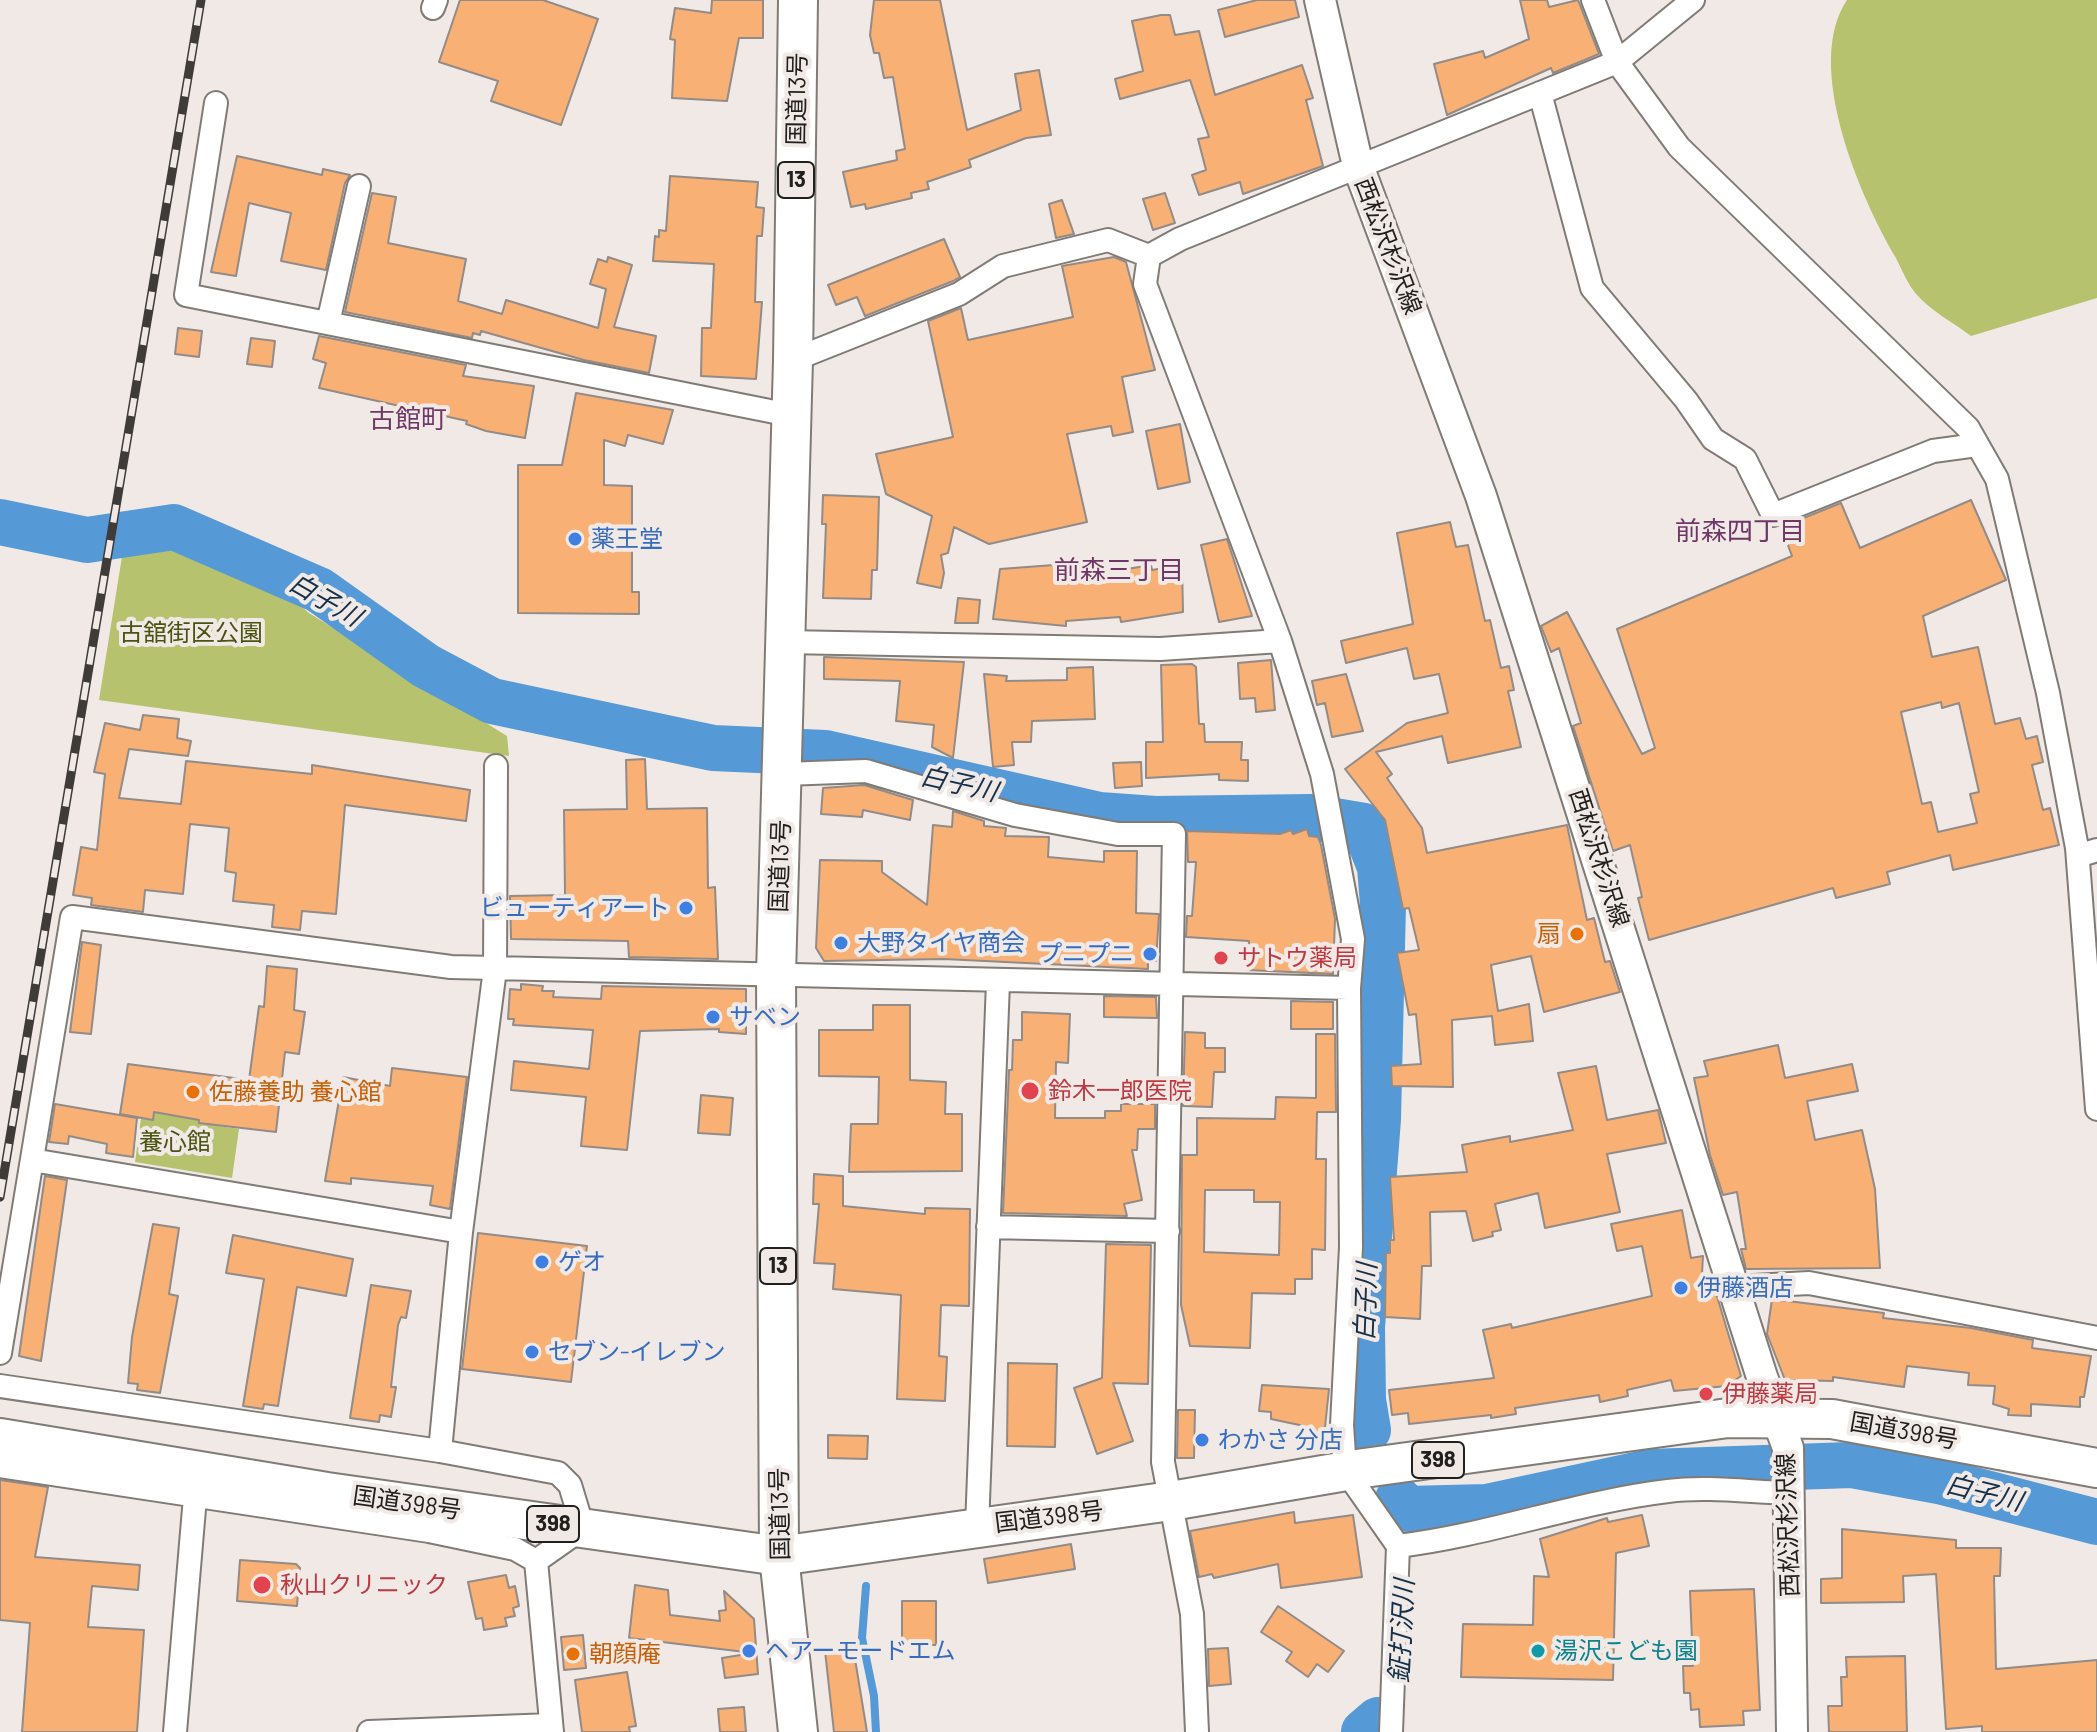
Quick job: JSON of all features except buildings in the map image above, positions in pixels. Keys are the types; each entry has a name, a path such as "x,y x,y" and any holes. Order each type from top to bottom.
{"highway":[{"name":"国道13号","path":"798,0 784,774 776,975 779,1556 798,1732"},
{"name":"国道398号","path":"0,1438 327,1492 779,1556 1171,1501 1345,1470 1728,1418 1782,1432 1832,1419 2097,1468"}],"main road":[{"name":"西松沢杉沢線","path":"1320,0 1358,166 1481,496 1782,1432 1790,1488 1792,1732"}],"street":[{"path":"1593,0 1617,62 1679,147 1968,428 1997,479 2087,853 2097,1109"},
{"path":"1149,256 1180,239 1617,62 1693,0"},
{"path":"1540,93 1592,288 1686,400 1713,439 1745,459 1773,515 1933,451 1977,445"},
{"path":"216,103 186,295 790,415"},
{"path":"328,323 359,186"},
{"path":"793,360 959,294 1003,266 1108,240 1149,256"},
{"path":"1149,256 1145,284 1280,641 1322,774 1353,939 1349,988 1351,1247 1342,1425 1345,1470 1398,1546 1391,1732"},
{"path":"785,642 1160,649 1280,641"},
{"path":"440,1451 461,1232 495,969 496,766"},
{"path":"784,774 866,771 1015,815 1118,834 1174,834 1163,1462 1192,1614 1197,1732"},
{"path":"0,1353 72,917 451,967 1349,988"},
{"path":"977,1527 998,982"},
{"path":"32,1160 461,1232"},
{"path":"988,1227 1168,1231"},
{"path":"1735,1287 1809,1283 2097,1338"},
{"path":"0,1386 440,1451 558,1473 570,1485 583,1528 536,1561"},
{"path":"0,1466 429,1531 515,1549 536,1561"},
{"path":"1398,1546 1465,1536 1657,1492 1790,1488"},
{"path":"175,1732 195,1497"},
{"path":"369,1732 552,1728 536,1561"}],"green space":[{"path":"1847,0 2097,0 2097,298 1971,336 1917,295 1867,201 1842,130 1831,59 1835,27"},
{"name":"古舘街区公園","path":"124,544 200,555 223,561 267,581 309,613 507,736 509,756 99,700"},
{"name":"養心館","path":"157,1096 202,1104 199,1123 239,1129 232,1178 135,1162 141,1118 153,1120"}],"waterway":[{"name":"白子川","path":"0,522 87,540 174,527 319,590 426,666 492,701 713,748 825,753 1099,815 1155,819 1311,817 1364,826 1380,867 1383,904 1378,1119 1362,1327 1363,1400 1368,1430"},
{"name":"白子川","path":"1398,1499 1408,1509 1487,1507 1650,1472 1851,1465 1943,1482 2097,1522"},
{"path":"866,1586 862,1638 874,1696 876,1732"},
{"name":"鉦打沢川","path":"1364,1732 1378,1720"}],"railway":[{"path":"0,1197 201,0"}],"place":[{"name":"薬王堂","path":"575,539"},
{"name":"ビューティアート","path":"686,908"},
{"name":"扇","path":"1577,934"},
{"name":"大野タイヤ商会","path":"841,943"},
{"name":"プニプニ","path":"1150,954"},
{"name":"サトウ薬局","path":"1221,958"},
{"name":"サベン","path":"713,1017"},
{"name":"鈴木一郎医院","path":"1030,1091"},
{"name":"佐藤養助 養心館","path":"193,1092"},
{"name":"ゲオ","path":"542,1262"},
{"name":"伊藤酒店","path":"1681,1288"},
{"name":"セブン-イレブン","path":"532,1352"},
{"name":"伊藤薬局","path":"1706,1394"},
{"name":"わかさ 分店","path":"1202,1440"},
{"name":"秋山クリニック","path":"262,1585"},
{"name":"ヘアーモードエム","path":"749,1651"},
{"name":"湯沢こども園","path":"1538,1651"},
{"name":"朝顔庵","path":"573,1654"}],"district":[{"name":"古館町","path":"408,419"},
{"name":"前森四丁目","path":"1740,531"},
{"name":"前森三丁目","path":"1119,570"}]}
